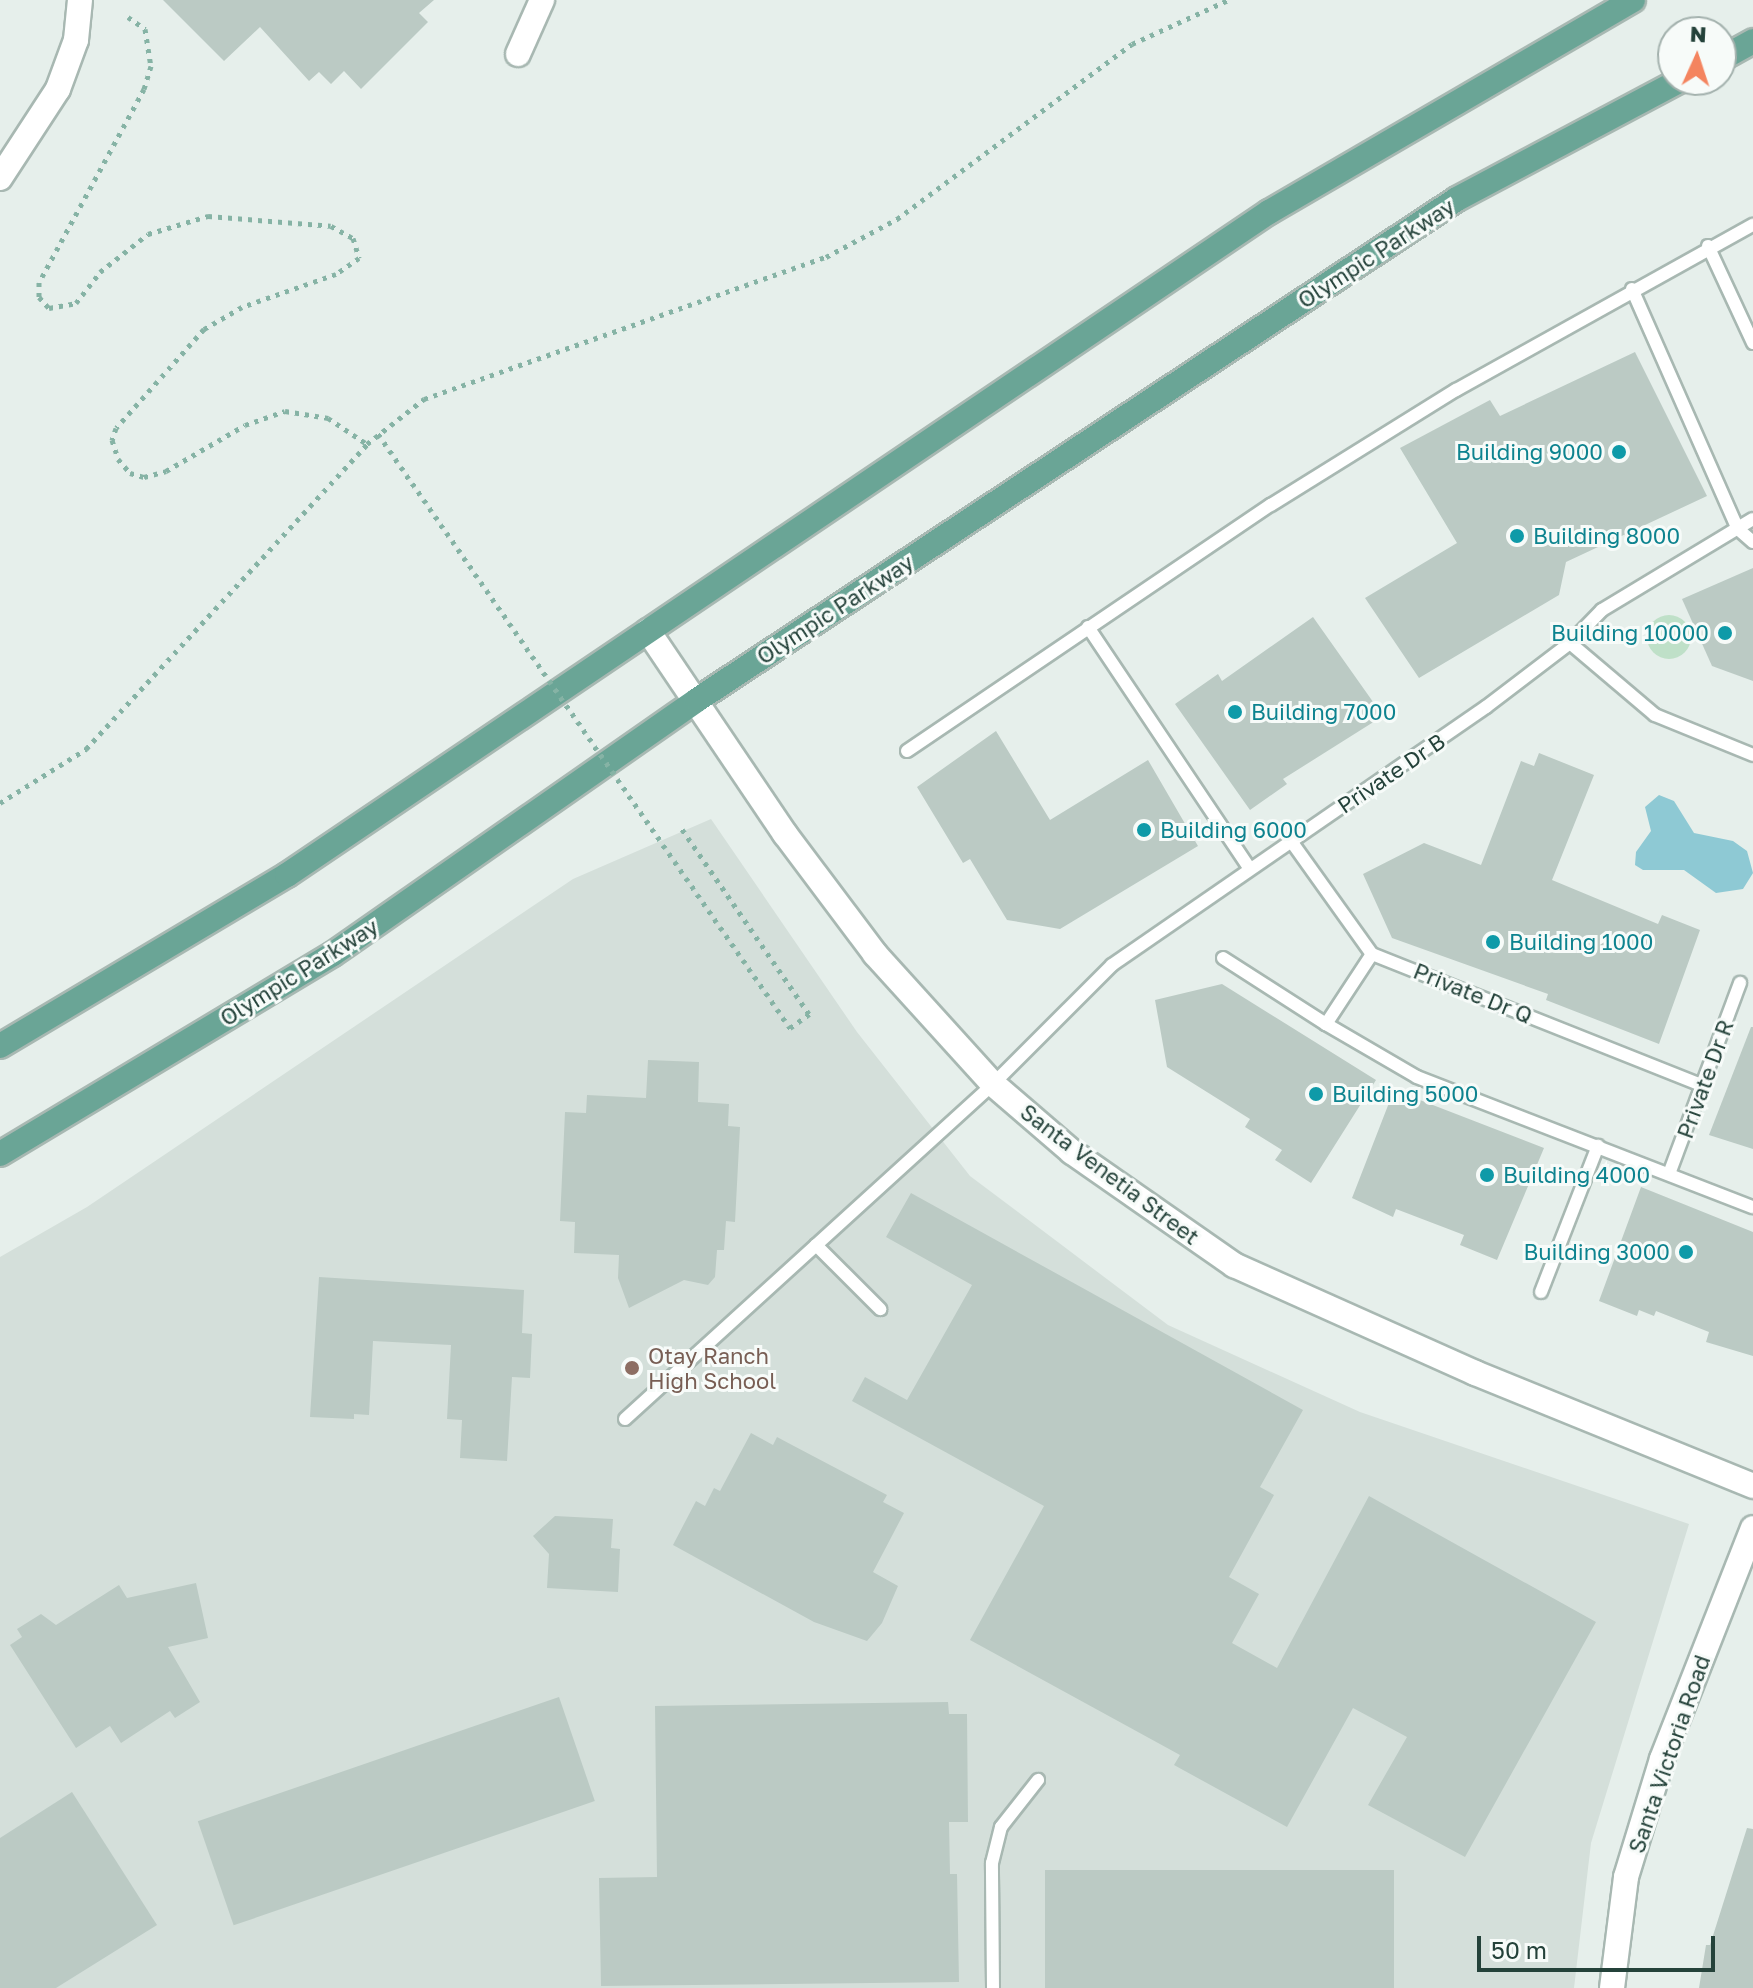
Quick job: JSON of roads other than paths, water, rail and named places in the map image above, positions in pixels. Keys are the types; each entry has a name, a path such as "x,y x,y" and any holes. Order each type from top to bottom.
{"main road":[{"path":"0,1046 287,875 1269,212 1633,0"},
{"name":"Olympic Parkway","path":"0,1154 333,954 697,700 1457,199 1657,93"}],"street":[{"path":"0,178 58,89 76,40 80,0"},
{"path":"518,54 542,0"},
{"name":"Santa Venetia Street","path":"648,631 785,834 875,954 993,1084 1072,1152 1234,1265 1475,1373 1753,1486"},
{"name":"Santa Victoria Road","path":"1612,1988 1626,1877 1662,1759 1753,1528"}],"lane":[{"path":"907,751 1088,627 1456,390 1708,246 1753,225"},
{"path":"1708,246 1753,343"},
{"path":"1632,289 1738,529 1753,542"},
{"name":"Private Dr B","path":"625,1419 993,1084 1112,965 1570,643 1602,610 1753,519"},
{"path":"1088,627 1250,869"},
{"path":"1570,643 1655,715 1753,755"},
{"path":"1291,841 1372,954 1326,1024"},
{"name":"Private Dr Q","path":"1372,954 1702,1085"},
{"path":"1223,958 1326,1024 1417,1077 1753,1207"},
{"name":"Private Dr R","path":"1669,1174 1740,983"},
{"path":"1541,1292 1598,1146"},
{"path":"816,1245 880,1309"},
{"path":"993,1988 992,1863 1001,1827 1038,1780"}],"water":[{"path":"1659,795 1674,801 1694,833 1733,841 1747,851 1753,873 1743,889 1716,893 1684,870 1643,870 1635,865 1636,852 1651,831 1645,807"}],"place":[{"name":"Building 9000","path":"1619,452"},
{"name":"Building 8000","path":"1517,536"},
{"name":"Building 10000","path":"1725,633"},
{"name":"Building 7000","path":"1235,712"},
{"name":"Building 6000","path":"1144,830"},
{"name":"Building 1000","path":"1493,942"},
{"name":"Building 5000","path":"1316,1094"},
{"name":"Building 4000","path":"1487,1175"},
{"name":"Building 3000","path":"1686,1252"},
{"name":"Otay Ranch High School","path":"632,1368"}]}
